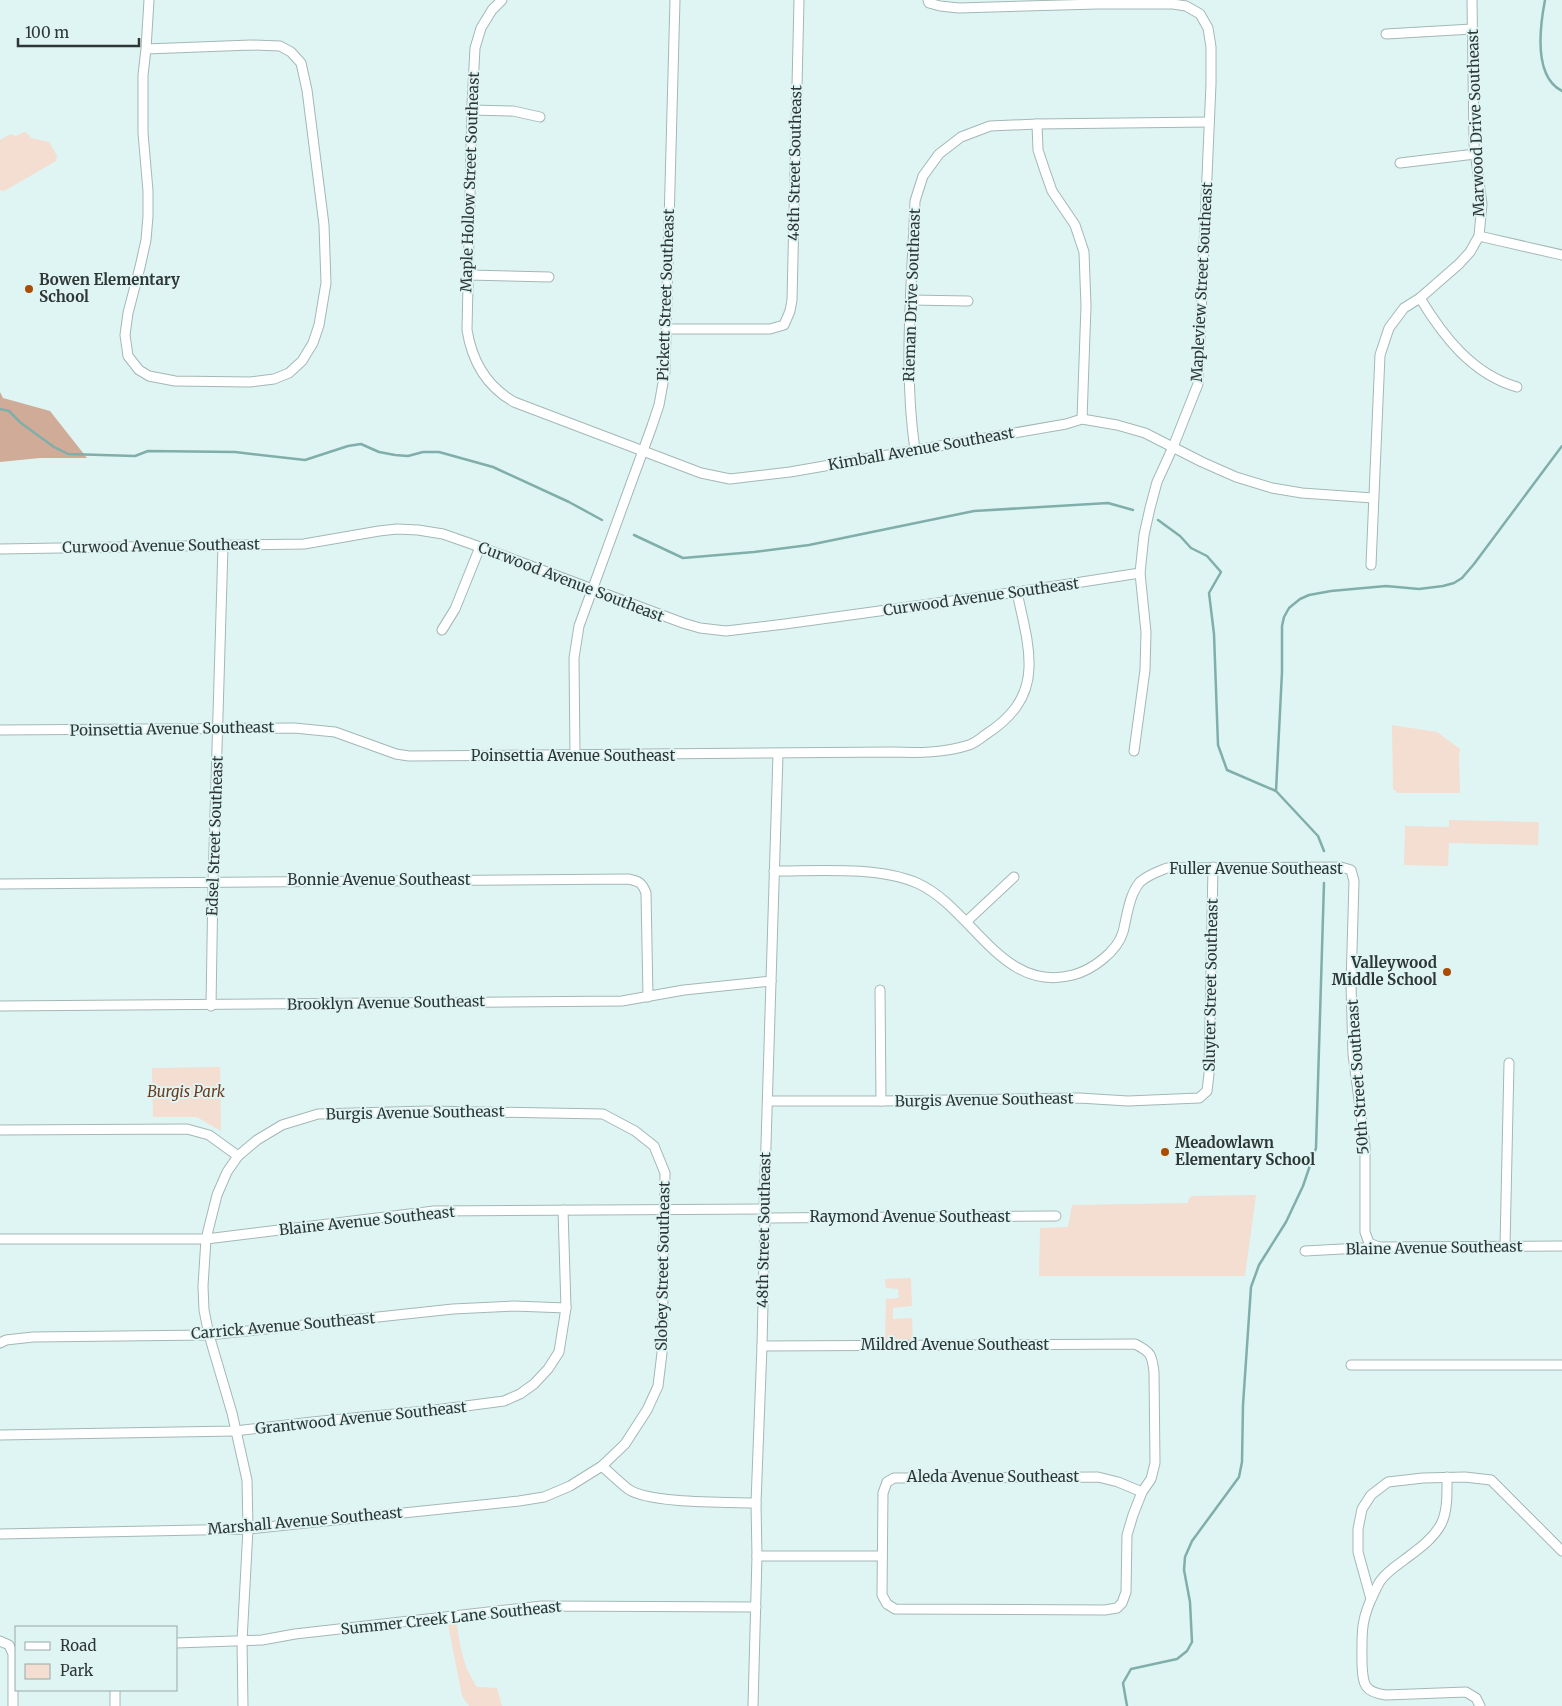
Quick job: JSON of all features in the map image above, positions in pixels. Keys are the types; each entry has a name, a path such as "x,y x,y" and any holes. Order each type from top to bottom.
{"street":[{"path":"146,49 251,44 280,46 291,52 301,63 307,90 324,225 326,283 319,325 313,342 302,360 289,373 274,379 250,382 175,381 149,376 139,370 128,356 125,335 128,313 146,240 148,216 143,133 143,75 148,0"},
{"name":"Maple Hollow Street Southeast","path":"480,370 473,354 468,330 473,76 477,41 481,28 492,10 502,0"},
{"name":"Pickett Street Southeast","path":"575,756 574,658 579,626 643,452 659,404 665,372 675,0"},
{"name":"48th Street Southeast","path":"667,329 770,328 784,325 790,311 792,300 799,0"},
{"name":"Marwood Drive Southeast","path":"1371,565 1380,355 1389,328 1404,308 1420,298 1459,264 1470,252 1479,236 1482,204 1475,154 1472,0"},
{"name":"Mapleview Street Southeast","path":"929,1 940,6 959,8 1172,4 1186,6 1200,14 1208,28 1211,48 1209,122 1198,384 1174,446 1157,482 1144,535 1140,573 1146,632 1145,670 1134,751"},
{"path":"1386,34 1472,29"},
{"path":"472,110 513,111 540,117"},
{"name":"Rieman Drive Southeast","path":"915,450 910,418 911,300 915,201 923,176 939,154 960,137 990,126 1209,122"},
{"path":"1037,124 1038,150 1052,191 1075,225 1084,252 1086,306 1082,419"},
{"path":"1400,163 1475,154"},
{"path":"1479,236 1562,255"},
{"path":"468,275 549,277"},
{"path":"1420,298 1437,326 1463,355 1478,367 1503,382 1517,386"},
{"path":"911,300 968,301"},
{"name":"Kimball Avenue Southeast","path":"480,370 493,387 514,402 700,474 730,479 790,472 1066,424 1082,419 1117,425 1145,433 1236,477 1272,488 1302,493 1374,498"},
{"name":"Curwood Avenue Southeast","path":"0,549 304,544 397,529 443,534 683,624 726,631 1017,592 1140,573"},
{"name":"Edsel Street Southeast","path":"211,1006 212,883 223,546"},
{"path":"442,630 455,609 480,547"},
{"name":"Poinsettia Avenue Southeast","path":"0,730 294,728 334,732 396,754 409,756 893,752 924,754 971,745 998,728 1012,714 1022,700 1029,670 1029,653 1017,592"},
{"name":"48th Street Southeast","path":"753,1706 757,1556 756,1503 778,754"},
{"name":"Fuller Avenue Southeast","path":"774,871 854,872 894,875 919,884 939,897 967,921 984,941 1012,965 1038,977 1056,978 1073,975 1089,969 1107,956 1122,935 1130,901 1139,884 1149,874 1167,868 1213,867 1341,867 1351,870"},
{"name":"Sluyter Street Southeast","path":"1199,1098 1207,1091 1209,1074 1213,867"},
{"name":"50th Street Southeast","path":"1351,870 1354,880 1351,985 1353,1054 1365,1146 1365,1232 1369,1242 1379,1247"},
{"path":"967,921 1014,877"},
{"name":"Bonnie Avenue Southeast","path":"0,884 212,883 289,880 628,879 638,881 643,885 646,893 648,997"},
{"name":"Brooklyn Avenue Southeast","path":"0,1006 211,1006 622,1001 684,990 771,981"},
{"path":"880,990 881,1101"},
{"path":"1505,1246 1509,1064"},
{"name":"Burgis Avenue Southeast","path":"768,1101 1079,1098 1128,1101 1199,1098"},
{"name":"Burgis Avenue Southeast","path":"238,1156 257,1140 282,1125 318,1114 428,1111 603,1114 635,1131"},
{"path":"0,1130 187,1129 209,1135 238,1156 227,1172 217,1194 206,1239 203,1286 204,1310 209,1335 226,1392 247,1480 248,1529 242,1641 243,1706"},
{"name":"Slobey Street Southeast","path":"635,1131 654,1146 665,1173 662,1353 658,1383"},
{"name":"Blaine Avenue Southeast","path":"0,1239 206,1239 434,1211 663,1209 764,1214"},
{"name":"Grantwood Avenue Southeast","path":"0,1435 235,1431 504,1401 520,1394 534,1384 559,1352 566,1308 563,1210"},
{"name":"Raymond Avenue Southeast","path":"764,1214 1056,1216"},
{"name":"Blaine Avenue Southeast","path":"1305,1251 1379,1247 1562,1246"},
{"name":"Carrick Avenue Southeast","path":"0,1343 6,1340 34,1337 209,1335 453,1309 514,1306 566,1308"},
{"name":"Mildred Avenue Southeast","path":"762,1346 1135,1344 1147,1351 1152,1358 1154,1372 1155,1462 1151,1479 1142,1492"},
{"path":"1351,1365 1562,1365"},
{"name":"Marshall Avenue Southeast","path":"0,1534 248,1529 544,1497 570,1486 602,1466 625,1444 648,1410 658,1383"},
{"path":"602,1466 630,1490 652,1496 678,1500 756,1503"},
{"name":"Aleda Avenue Southeast","path":"882,1556 883,1493 886,1482 894,1478 1098,1477 1118,1482 1142,1492"},
{"path":"1371,1599 1358,1552 1358,1529 1362,1509 1372,1495 1388,1482 1447,1477 1491,1480 1562,1551"},
{"path":"1447,1477 1446,1502 1442,1524 1432,1538 1380,1580 1365,1610 1362,1632 1362,1675 1364,1683 1369,1690 1376,1693 1386,1695 1466,1692 1476,1698 1480,1706"},
{"path":"757,1556 882,1556 882,1594 887,1604 895,1609 1105,1610 1117,1608 1122,1603 1126,1592 1127,1535 1142,1492"},
{"name":"Summer Creek Lane Southeast","path":"178,1643 262,1640 295,1634 542,1606 756,1607"},
{"path":"0,1641 9,1645 13,1654 13,1706"},
{"path":"115,1691 115,1706"}],"green space":[{"path":"24,132 31,138 49,142 57,156 56,161 4,191 0,190 0,140 11,134 16,136"},
{"path":"1392,725 1437,732 1460,749 1460,793 1398,793 1393,789"},
{"path":"1449,820 1539,822 1538,845 1449,843 1448,866 1404,865 1405,826 1449,827"},
{"name":"Burgis Park","path":"220,1067 221,1131 197,1117 153,1117 152,1068"},
{"path":"1256,1195 1245,1276 1039,1276 1040,1228 1068,1227 1072,1205 1187,1203 1191,1196"},
{"path":"911,1278 912,1306 893,1308 893,1319 912,1318 913,1341 885,1341 886,1299 899,1298 898,1289 886,1288 885,1279"},
{"path":"457,1623 463,1656 472,1680 477,1687 497,1688 502,1706 469,1706 462,1696 448,1624"}],"shaded area":[{"path":"0,392 3,398 50,411 87,458 40,458 0,462"}],"waterway":[{"path":"1545,0 1541,23 1543,62 1546,74 1553,84 1562,91"},
{"path":"0,409 9,411 21,423 54,447 68,454 135,456 148,451 235,452 305,460 348,446 361,444 379,452 395,455 408,456 423,452 439,452 493,467 569,502 602,520"},
{"path":"1276,791 1282,672 1282,626 1289,608 1300,599 1309,595 1331,591 1386,586 1419,589 1454,583 1462,578 1474,564 1562,446"},
{"path":"634,535 683,558 809,545 974,511 1108,503 1133,510"},
{"path":"1158,520 1180,536 1191,548 1207,556 1221,572 1209,593 1214,634 1218,745 1227,770 1276,791 1318,836 1324,851"},
{"path":"1127,1706 1123,1683 1131,1669 1177,1659 1187,1651 1192,1642 1190,1602 1184,1570 1185,1557 1192,1541 1239,1477 1242,1462 1243,1405 1251,1287 1259,1265 1286,1222 1303,1186 1316,1148 1324,883"}],"place":[{"name":"Bowen Elementary School","path":"29,289"},
{"name":"Valleywood Middle School","path":"1447,972"},
{"name":"Meadowlawn Elementary School","path":"1165,1152"}]}
